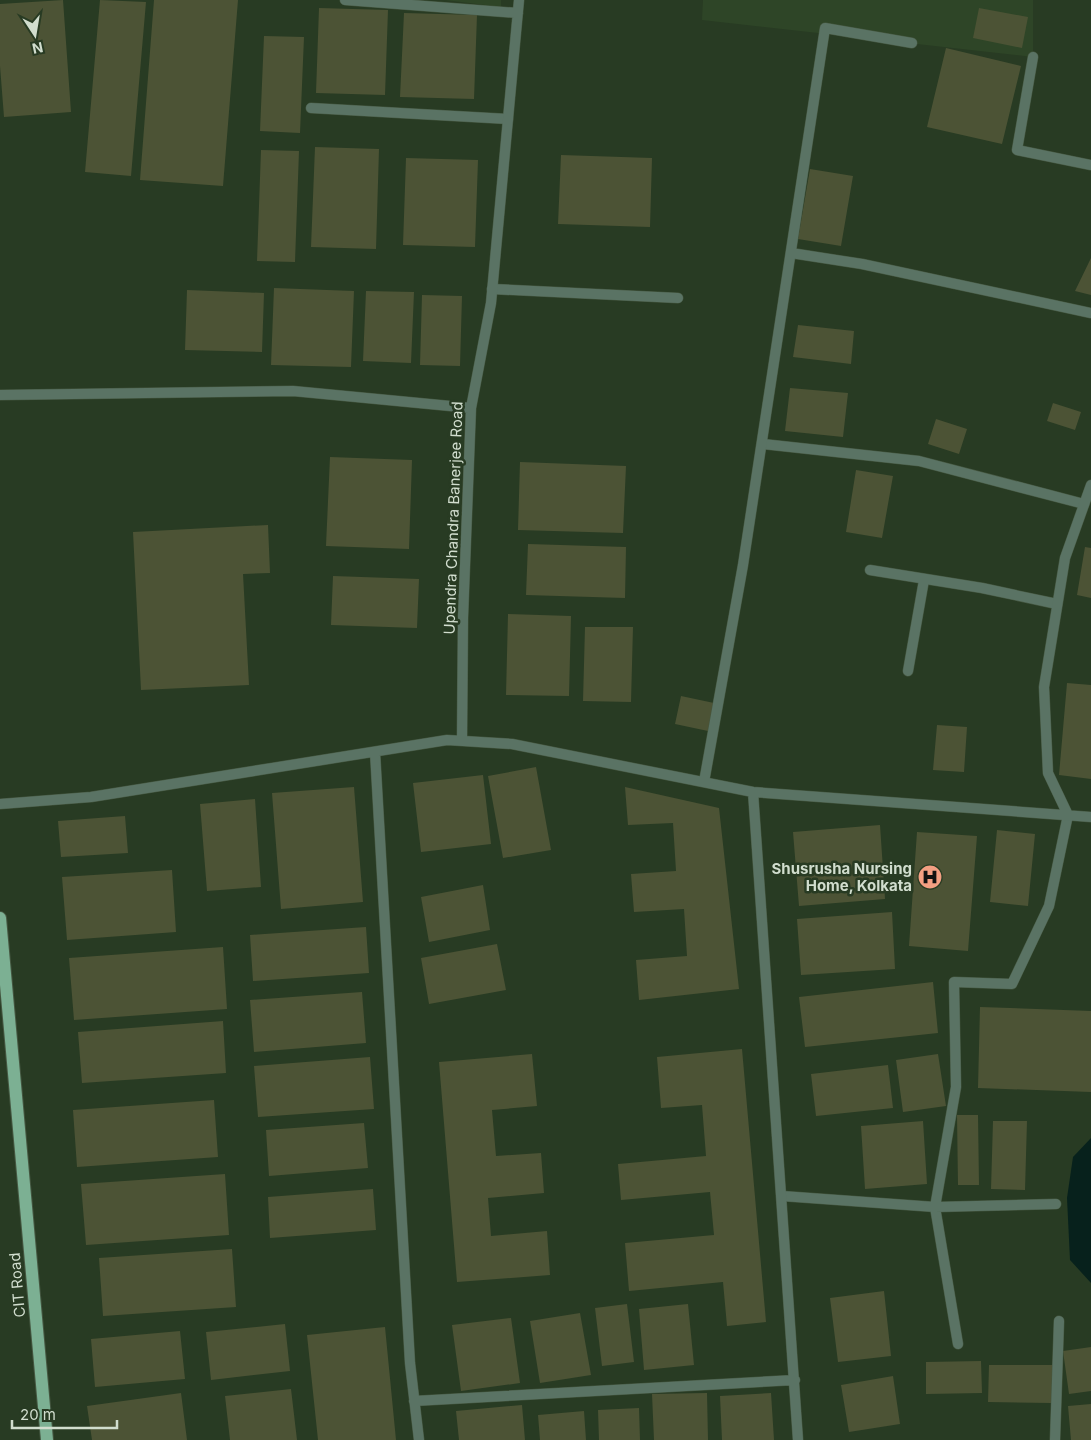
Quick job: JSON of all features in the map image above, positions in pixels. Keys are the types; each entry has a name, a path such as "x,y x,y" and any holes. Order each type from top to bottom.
{"main road":[{"name":"CIT Road","path":"0,918 48,1440"}],"street":[{"path":"345,0 518,13"},
{"name":"Upendra Chandra Banerjee Road","path":"462,741 463,618 470,408 492,289 519,0"},
{"path":"704,782 763,444 826,28 912,44"},
{"path":"1033,57 1017,150 1091,165"},
{"path":"311,108 508,119"},
{"path":"791,253 862,264 1091,313"},
{"path":"492,289 678,298"},
{"path":"0,395 293,391 470,408"},
{"path":"763,444 919,461 1084,504"},
{"path":"958,1344 935,1207 956,1087 954,982 1012,984 1049,906 1068,815 1048,774 1044,686 1065,558 1091,484"},
{"path":"870,570 982,588 1057,604"},
{"path":"908,671 924,580"},
{"path":"0,804 90,797 447,740 512,744 753,792 1091,817"},
{"path":"374,752 409,1353 419,1440"},
{"path":"753,792 798,1440"},
{"path":"782,1196 935,1207 1056,1204"},
{"path":"1055,1440 1059,1321"},
{"path":"414,1402 794,1380"}],"shaded area":[{"path":"445,0 501,0 501,7"},
{"path":"703,0 1033,0 1033,57 702,20"}],"water":[{"path":"1091,1138 1091,1283 1070,1260 1067,1198 1073,1157"}],"building":[{"path":"63,0 71,112 4,117 0,66 0,4"},
{"path":"100,0 146,2 131,176 85,172"},
{"path":"154,0 238,0 223,186 140,180"},
{"path":"319,8 388,10 385,95 316,93"},
{"path":"979,8 1028,17 1022,48 973,38"},
{"path":"404,13 477,15 474,99 400,97"},
{"path":"264,36 304,37 300,133 260,131"},
{"path":"946,48 1021,66 1002,144 927,127"},
{"path":"315,147 379,149 376,249 311,247"},
{"path":"261,150 299,151 295,262 257,261"},
{"path":"561,155 652,158 650,227 558,224"},
{"path":"406,158 478,160 475,247 403,245"},
{"path":"810,169 853,176 841,246 798,239"},
{"path":"1091,258 1091,295 1075,291"},
{"path":"274,288 354,291 351,367 271,365"},
{"path":"187,290 264,293 262,352 185,350"},
{"path":"366,291 414,292 411,363 363,361"},
{"path":"422,295 462,296 460,366 420,365"},
{"path":"798,325 854,331 851,364 793,357"},
{"path":"790,388 848,393 843,437 785,431"},
{"path":"1053,403 1081,412 1075,430 1047,421"},
{"path":"936,419 967,429 959,454 928,444"},
{"path":"330,457 412,460 409,549 326,546"},
{"path":"520,462 626,466 623,533 518,530"},
{"path":"856,470 893,476 882,538 846,532"},
{"path":"268,525 270,573 243,574 249,685 141,690 133,532"},
{"path":"528,544 626,547 625,598 526,595"},
{"path":"1085,547 1091,548 1091,598 1077,595"},
{"path":"333,576 419,579 417,628 331,625"},
{"path":"508,614 571,616 569,696 506,695"},
{"path":"585,627 633,627 631,702 583,701"},
{"path":"1067,683 1091,685 1091,779 1059,775"},
{"path":"681,696 714,703 708,731 675,724"},
{"path":"937,725 967,727 964,772 933,770"},
{"path":"536,767 551,850 503,858 488,776"},
{"path":"483,775 491,844 421,852 413,783"},
{"path":"354,787 363,902 281,909 272,793"},
{"path":"625,787 719,808 739,989 639,1000 636,960 687,956 684,909 634,912 631,874 676,871 673,823 628,825"},
{"path":"255,799 261,887 207,891 200,804"},
{"path":"125,816 128,853 61,857 58,821"},
{"path":"880,825 885,899 799,906 793,832"},
{"path":"997,830 1035,834 1028,906 990,902"},
{"path":"917,832 977,836 968,951 909,946"},
{"path":"172,870 176,932 67,940 62,877"},
{"path":"483,885 490,930 429,942 421,897"},
{"path":"892,912 895,969 801,975 797,919"},
{"path":"366,927 369,973 253,981 250,935"},
{"path":"497,944 506,990 429,1004 421,958"},
{"path":"223,947 227,1009 74,1020 69,958"},
{"path":"933,982 938,1033 805,1047 799,997"},
{"path":"362,992 366,1043 254,1052 250,1000"},
{"path":"980,1007 1091,1011 1091,1092 978,1088"},
{"path":"223,1021 226,1073 82,1083 78,1032"},
{"path":"742,1049 766,1322 727,1326 723,1282 629,1291 625,1243 714,1235 710,1192 621,1200 618,1164 706,1156 702,1105 661,1108 657,1057"},
{"path":"532,1054 537,1106 492,1110 496,1156 541,1153 544,1193 488,1198 491,1236 547,1231 550,1275 457,1282 439,1062"},
{"path":"938,1054 946,1106 903,1112 896,1060"},
{"path":"370,1057 374,1109 258,1117 254,1066"},
{"path":"888,1065 893,1108 816,1116 811,1074"},
{"path":"214,1100 218,1157 77,1167 73,1110"},
{"path":"957,1115 978,1115 979,1185 958,1185"},
{"path":"923,1121 927,1184 865,1189 861,1126"},
{"path":"993,1121 1027,1121 1025,1190 991,1189"},
{"path":"364,1123 368,1168 269,1176 266,1130"},
{"path":"225,1174 229,1235 86,1245 81,1184"},
{"path":"373,1189 376,1230 270,1238 268,1197"},
{"path":"232,1249 236,1307 103,1316 99,1258"},
{"path":"884,1291 891,1356 838,1362 830,1298"},
{"path":"627,1304 634,1362 602,1366 595,1308"},
{"path":"688,1304 694,1365 644,1370 639,1309"},
{"path":"580,1313 591,1375 540,1383 530,1321"},
{"path":"511,1318 520,1383 461,1391 452,1325"},
{"path":"285,1324 290,1371 211,1380 206,1332"},
{"path":"385,1327 396,1440 318,1440 307,1335"},
{"path":"180,1331 185,1379 95,1387 91,1339"},
{"path":"1091,1347 1091,1391 1069,1394 1063,1351"},
{"path":"981,1361 982,1393 926,1394 926,1362"},
{"path":"989,1365 1052,1365 1052,1403 988,1402"},
{"path":"893,1376 900,1424 849,1432 841,1385"},
{"path":"291,1389 297,1440 230,1440 225,1396"},
{"path":"181,1393 187,1440 92,1440 87,1406"},
{"path":"707,1393 708,1440 654,1440 652,1394"},
{"path":"771,1393 774,1440 722,1440 720,1396"},
{"path":"1091,1404 1091,1440 1071,1440 1068,1406"},
{"path":"522,1405 525,1440 459,1440 456,1411"},
{"path":"639,1408 640,1440 599,1440 598,1410"},
{"path":"584,1411 586,1440 540,1440 538,1415"}],"place":[{"name":"Shusrusha Nursing Home, Kolkata","path":"930,877"}]}
